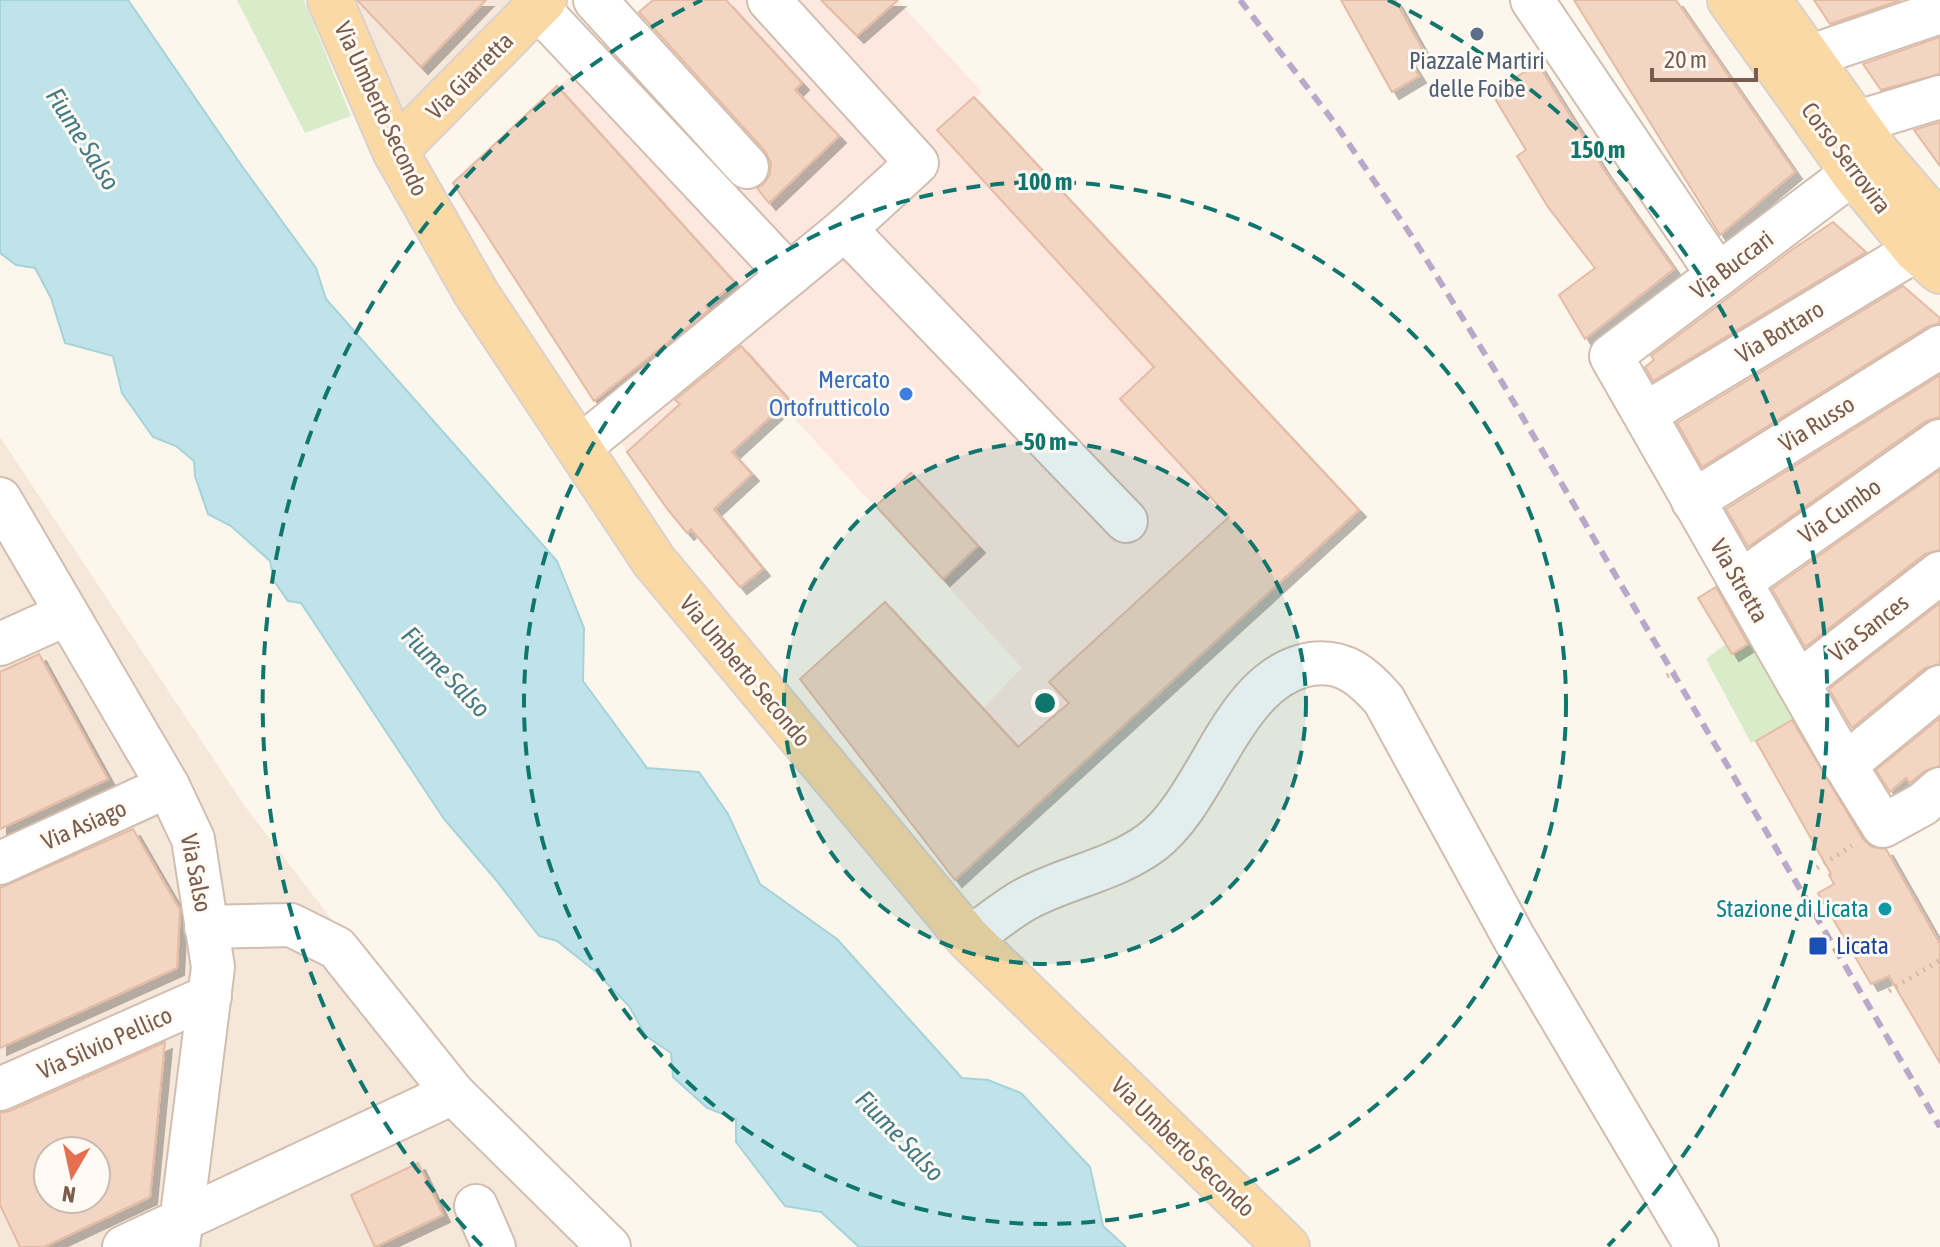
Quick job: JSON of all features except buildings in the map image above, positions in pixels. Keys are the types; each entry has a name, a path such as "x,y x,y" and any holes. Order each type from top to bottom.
{"main road":[{"name":"Via Umberto Secondo","path":"330,0 395,151 476,293 654,561 969,939 1287,1247"},
{"name":"Corso Serrovira","path":"1750,3 1854,146 1934,237"},
{"name":"Via Giarretta","path":"395,151 541,4"}],"street":[{"path":"595,0 747,167"},
{"path":"579,448 845,229 917,163 769,0"},
{"path":"1532,0 1718,275"},
{"path":"541,4 789,275"},
{"path":"1794,63 1940,12"},
{"name":"Via Buccari","path":"1611,356 1718,275 1854,146 1940,97"},
{"path":"845,229 1126,521"},
{"name":"Via Bottaro","path":"1645,414 1934,237"},
{"name":"Via Russo","path":"1693,501 1940,347"},
{"name":"Via Stretta","path":"1611,356 1883,826 1934,807"},
{"name":"Via Cumbo","path":"1740,582 1940,441"},
{"name":"Via Salso","path":"0,499 168,786 193,839 213,967 180,1234"},
{"name":"Via Sances","path":"1798,683 1940,573"},
{"path":"0,644 67,614"},
{"path":"969,939 1025,900 1109,866 1154,840 1174,820 1191,796 1247,708 1287,672 1321,663 1357,671 1384,700 1514,938 1697,1247"},
{"path":"1845,765 1940,687"},
{"name":"Via Asiago","path":"0,863 168,786"},
{"path":"206,927 291,925 337,948 453,1093 609,1247"},
{"name":"Via Silvio Pellico","path":"0,1089 210,996"},
{"path":"124,1247 180,1234 453,1093"},
{"path":"476,1206 494,1247"}],"path":[{"path":"1667,676 1680,669"},
{"path":"1889,991 1940,960"}],"shaded area":[{"path":"314,0 568,0 425,147"},
{"path":"653,0 897,0 982,92 937,130 1154,366 1122,401 1229,517 1049,682 1069,703 1018,747 983,708 1022,668 783,406 789,400 733,336 670,395 680,404 627,452 453,183"},
{"path":"0,437 244,805 582,1247 0,1247"}],"green space":[{"path":"237,0 304,0 351,116 305,133"},
{"path":"1756,639 1806,712 1751,743 1706,659 1726,644 1732,654"}],"water":[{"name":"Fiume Salso","path":"0,0 128,0 316,268 326,299 557,561 584,628 583,681 647,768 699,772 728,814 760,884 837,939 962,1078 988,1080 1021,1093 1090,1167 1103,1226 1126,1247 859,1247 821,1212 785,1206 736,1142 736,1119 707,1108 673,1077 671,1053 646,1036 629,1006 595,971 557,941 539,936 444,819 301,603 288,601 274,581 270,561 231,526 208,514 195,476 194,461 176,446 153,437 122,393 113,356 65,343 51,298 35,268 16,265 0,253"}],"railway":[{"path":"1240,0 1334,122 1415,241 1496,372 1940,1127"}],"place":[{"name":"Piazzale Martiri delle Foibe","path":"1477,34"},
{"name":"Mercato Ortofrutticolo","path":"906,394"},
{"name":"Stazione di Licata","path":"1885,909"},
{"name":"Licata","path":"1818,946"}]}
